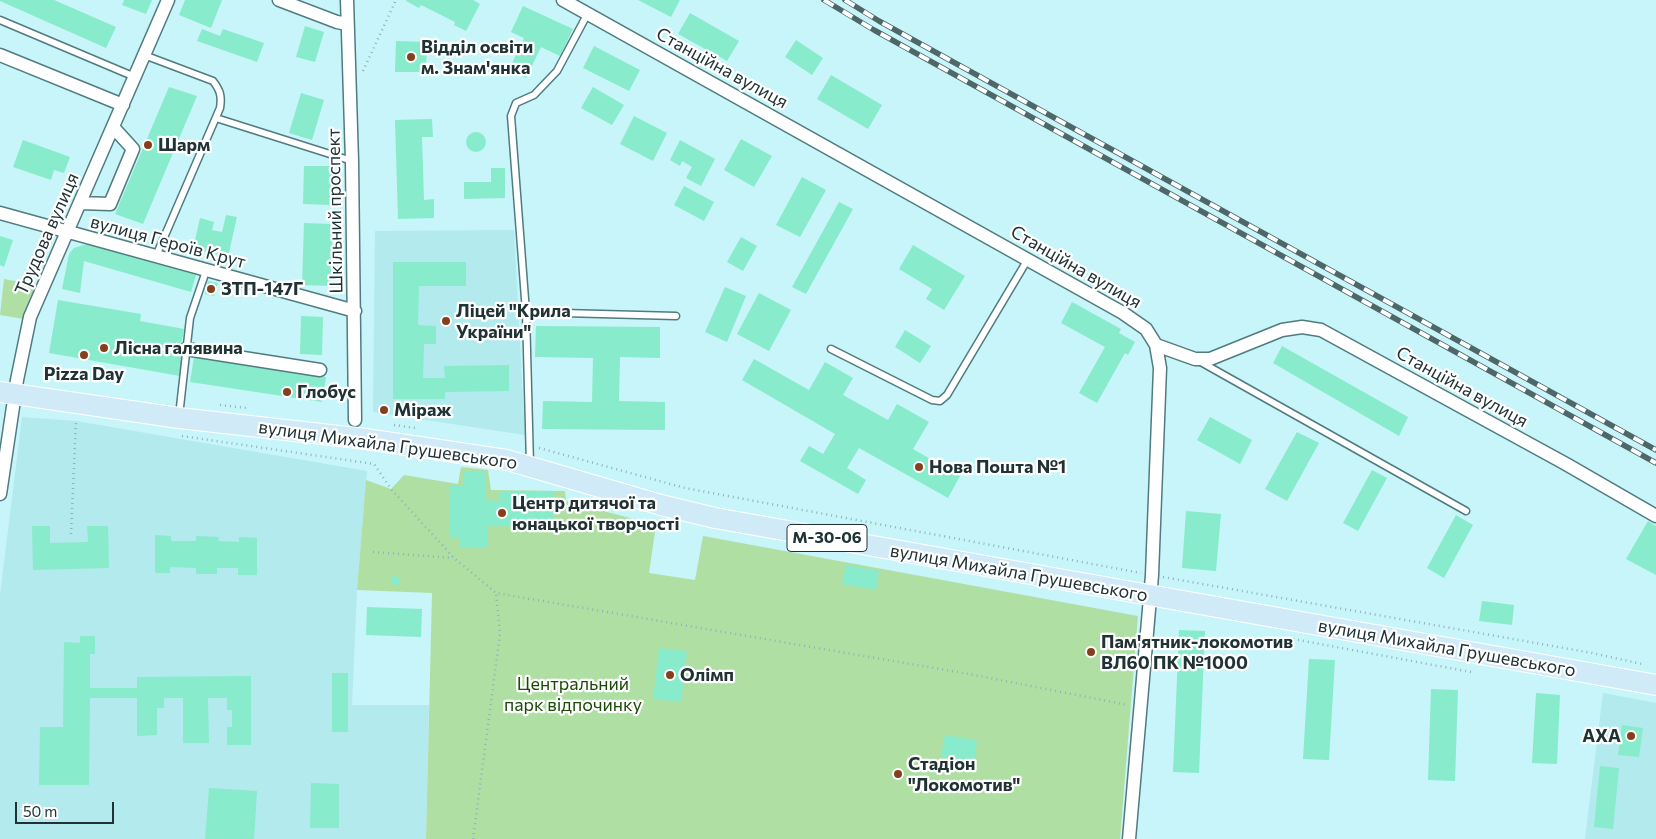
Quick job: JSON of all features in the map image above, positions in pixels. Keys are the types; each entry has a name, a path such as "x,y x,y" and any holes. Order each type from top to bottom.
{"main road":[{"name":"вулиця Михайла Грушевського","path":"7,393 180,427 366,439 480,455 530,456 661,505 705,516 1656,685"}],"street":[{"name":"Трудова вулиця","path":"0,494 7,393 30,317 168,0"},
{"path":"279,0 347,24"},
{"name":"Шкільний проспект","path":"347,0 352,161 356,420"},
{"name":"Станційна вулиця","path":"563,0 1123,313 1146,329 1156,345 1195,359 1210,359 1282,330 1302,327 1321,330 1558,459 1656,516"},
{"path":"0,55 122,105"},
{"path":"80,203 110,204 133,148 113,127"},
{"name":"вулиця Героїв Крут","path":"0,213 355,312"},
{"path":"1129,839 1152,575 1160,368 1156,345"},
{"path":"186,349 320,370"}],"lane":[{"path":"530,456 526,312 511,116 516,104 534,95 557,71 588,13"},
{"path":"0,20 134,77"},
{"path":"144,55 213,81 220,89 222,98 216,118 155,257"},
{"path":"216,118 352,161"},
{"path":"831,350 932,400 940,401 947,395 1028,259"},
{"path":"180,427 190,318 206,271"},
{"path":"526,312 676,316"},
{"path":"1195,359 1466,512"}],"path":[{"path":"362,72 396,0"},
{"path":"71,534 76,421"},
{"path":"180,427 374,464 392,489 454,558 496,593 969,674 1142,707"},
{"path":"530,456 685,488 1152,575 1592,653 1647,666"},
{"path":"373,552 454,558"},
{"path":"473,839 500,634 496,593"},
{"path":"1288,638 1471,672"}],"shaded area":[{"name":"Ліцей \"Крила України\"","path":"514,230 525,435 373,412 375,231"},
{"path":"22,417 76,421 367,471 357,590 352,705 429,705 426,839 0,839 0,595"},
{"path":"1603,693 1656,703 1656,839 1585,839"}],"green space":[{"path":"4,279 36,285 24,319 0,315"},
{"name":"Центральний парк відпочинку","path":"461,467 488,470 491,490 565,491 566,501 656,525 649,573 695,580 703,536 1138,616 1120,839 426,839 432,593 357,590 366,480 391,489 404,475 458,484"}],"building":[{"path":"0,0 54,0 116,27 106,48"},
{"path":"124,0 152,0 146,14 122,5"},
{"path":"185,0 222,0 211,28 179,15"},
{"path":"407,0 473,0 480,4 466,31 454,25 455,22 421,5 419,8"},
{"path":"638,0 680,0 671,17"},
{"path":"523,6 573,29 560,56 541,47 526,78 509,70 524,38 511,32"},
{"path":"690,13 739,41 727,61 678,34"},
{"path":"305,26 324,32 315,62 296,57"},
{"path":"202,29 220,36 223,29 264,43 257,62 197,41"},
{"path":"796,40 823,58 812,75 785,57"},
{"name":"Відділ освіти м. Знам'янка","path":"396,41 427,42 426,72 395,72"},
{"path":"594,46 640,70 629,91 583,68"},
{"path":"831,75 882,105 868,129 817,99"},
{"path":"169,87 197,96 143,224 115,214"},
{"path":"593,87 624,105 612,125 581,108"},
{"path":"301,93 324,100 312,140 289,133"},
{"path":"634,116 667,133 653,161 620,144"},
{"path":"432,119 433,137 422,137 424,200 434,199 434,218 398,219 395,120"},
{"path":"476,132 483,135 486,142 483,149 476,152 469,149 466,142 469,135"},
{"path":"741,139 772,156 754,187 724,170"},
{"path":"23,140 70,157 64,173 54,170 51,180 13,167"},
{"path":"680,140 715,159 701,186 686,178 692,167 682,161 680,166 670,160"},
{"path":"304,166 332,166 331,205 303,204"},
{"path":"491,168 505,168 505,198 464,199 464,182 491,182"},
{"path":"802,177 826,190 800,237 776,225"},
{"path":"684,186 714,202 704,221 674,205"},
{"path":"839,202 853,209 806,294 792,287"},
{"path":"226,215 237,217 228,257 193,249 200,218 214,222 212,230 222,232"},
{"path":"304,223 333,224 331,286 302,285"},
{"path":"0,236 13,240 4,267 0,265"},
{"path":"741,237 757,246 743,271 727,262"},
{"path":"87,244 196,275 191,292 84,261 80,293 62,289 69,254 74,248"},
{"path":"913,245 965,276 944,310 926,299 932,289 899,269"},
{"path":"393,262 466,262 466,286 419,286 418,325 436,326 436,344 424,344 423,378 445,378 444,366 509,365 509,391 445,392 445,399 393,399"},
{"name":"ЗТП-147Г","path":"208,281 218,283 214,296 205,294"},
{"path":"725,287 746,296 727,342 705,332"},
{"path":"759,293 791,310 769,351 737,334"},
{"path":"58,300 141,314 140,321 184,329 180,350 159,346 158,350 184,354 180,376 49,353"},
{"path":"1072,302 1121,329 1119,333 1135,342 1128,355 1125,353 1097,403 1079,393 1105,347 1061,323"},
{"path":"301,316 323,317 322,355 300,354"},
{"path":"536,326 660,327 660,358 620,357 619,401 665,402 665,430 542,429 543,401 592,402 593,358 535,357"},
{"path":"905,330 931,346 920,363 895,347"},
{"path":"1282,346 1408,417 1399,436 1273,363"},
{"path":"194,357 326,377 322,402 190,382"},
{"path":"754,359 809,390 825,362 853,378 843,395 888,420 897,404 929,422 913,449 960,476 948,498 859,448 847,468 866,480 858,494 800,461 809,446 823,454 835,434 742,380"},
{"path":"1210,417 1252,440 1240,464 1197,440"},
{"path":"1297,432 1319,443 1287,501 1265,489"},
{"path":"1372,470 1387,478 1358,531 1343,523"},
{"name":"Центр дитячої та юнацької творчості","path":"464,471 486,471 485,500 500,501 500,491 554,492 553,527 487,526 487,547 459,547 459,538 449,538 450,486 464,486"},
{"path":"1186,511 1221,514 1216,571 1182,568"},
{"path":"1456,515 1473,525 1444,578 1427,568"},
{"path":"1648,521 1656,526 1656,575 1626,559"},
{"path":"32,526 50,526 50,543 88,542 87,526 108,526 109,568 33,570"},
{"path":"155,535 171,536 171,541 196,541 196,536 219,537 218,541 239,542 239,537 257,538 257,575 238,575 238,568 217,568 217,574 196,574 196,568 170,567 170,573 155,573"},
{"path":"846,565 879,571 876,590 842,584"},
{"path":"391,576 399,577 399,585 391,584"},
{"path":"1482,601 1514,605 1512,625 1479,621"},
{"path":"367,607 422,609 421,637 366,635"},
{"path":"1179,630 1205,631 1199,773 1173,772"},
{"path":"80,636 95,636 95,654 90,654 90,688 137,688 137,677 251,676 251,745 227,745 227,727 232,727 232,710 227,710 227,698 208,698 209,743 183,743 183,698 164,698 164,708 157,708 157,735 137,736 137,698 90,698 89,785 39,785 40,727 63,727 64,642 80,643"},
{"name":"Олімп","path":"659,648 687,651 681,702 653,699"},
{"path":"1309,659 1335,660 1329,760 1303,759"},
{"path":"332,673 348,673 348,732 332,732"},
{"path":"1431,689 1458,690 1455,781 1428,780"},
{"path":"1536,693 1560,695 1557,764 1532,763"},
{"path":"1622,725 1643,728 1639,757 1618,755"},
{"path":"945,735 977,740 974,762 941,757"},
{"path":"1600,766 1619,768 1613,829 1594,827"},
{"path":"311,783 339,784 339,828 310,828"},
{"path":"209,788 257,791 254,839 205,839"}],"railway":[{"path":"824,0 874,30 1656,463"},
{"path":"845,0 879,21 1656,450"}],"place":[{"name":"Відділ освіти м. Знам'янка","path":"411,57"},
{"name":"Шарм","path":"148,145"},
{"name":"ЗТП-147Г","path":"211,289"},
{"name":"Ліцей \"Крила України\"","path":"446,321"},
{"name":"Лісна галявина","path":"104,348"},
{"name":"Pizza Day","path":"84,355"},
{"name":"Глобус","path":"287,392"},
{"name":"Міраж","path":"384,410"},
{"name":"Нова Пошта №1","path":"919,467"},
{"name":"Центр дитячої та юнацької творчості","path":"502,513"},
{"name":"Пам'ятник-локомотив ВЛ60 ПК №1000","path":"1091,652"},
{"name":"Олімп","path":"670,675"},
{"name":"AXA","path":"1631,736"},
{"name":"Стадіон \"Локомотив\"","path":"898,774"}]}
